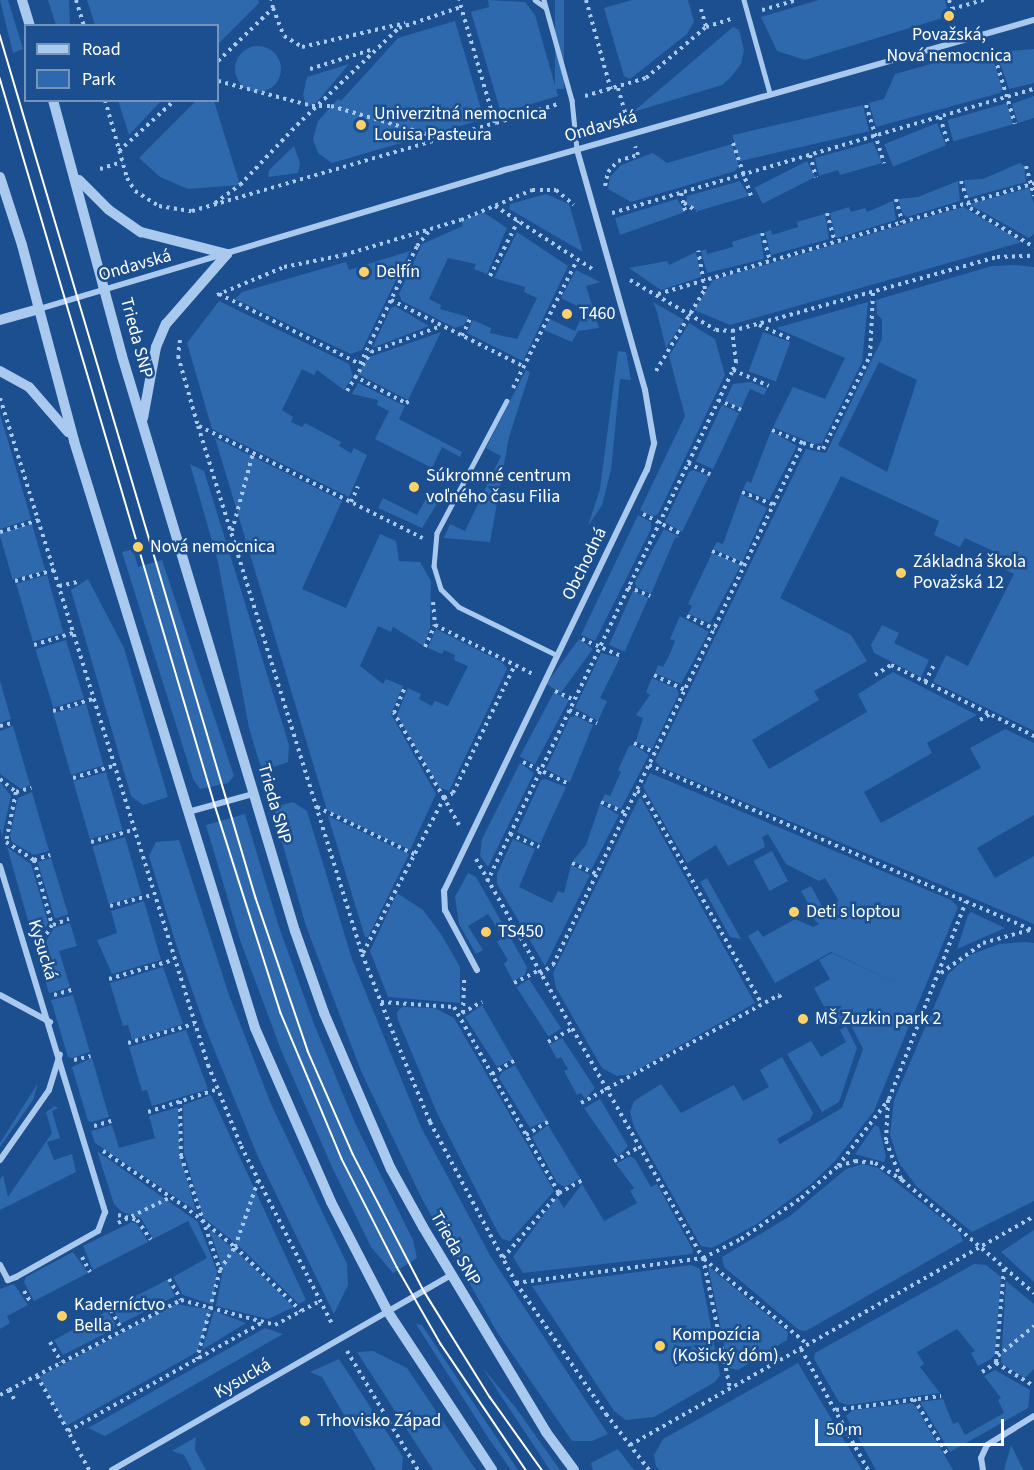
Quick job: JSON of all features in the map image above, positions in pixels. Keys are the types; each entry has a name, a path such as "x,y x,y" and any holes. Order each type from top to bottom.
{"street":[{"path":"22,0 29,24"},
{"name":"Ondavská","path":"39,309 577,149 1034,20"},
{"name":"Trieda SNP","path":"54,102 77,179 142,421 294,931 352,1084 391,1169 451,1275 546,1432 574,1470"},
{"name":"Obchodná","path":"477,970 445,910 444,891 647,470 654,443 645,390 594,219 577,149"},
{"path":"0,177 39,309 74,441 230,953 273,1075 331,1202 388,1312 492,1470"},
{"path":"77,179 109,210 141,232 227,254 166,324 156,347 142,421"},
{"path":"0,320 39,309"},
{"path":"0,371 38,396 74,441"},
{"path":"188,812 253,794"},
{"name":"Kysucká","path":"0,866 60,1054 105,1212"},
{"path":"0,995 50,1022"},
{"path":"0,1160 49,1090 60,1054"},
{"path":"0,1266 8,1280 16,1277 98,1231 105,1212"},
{"name":"Kysucká","path":"112,1470 341,1341 451,1275"},
{"path":"983,1470 981,1458 987,1445 1034,1416"}],"lane":[{"path":"535,0 545,7"},
{"path":"544,0 572,100 577,149"},
{"path":"744,0 770,93"},
{"path":"507,401 434,544 437,578 449,599 557,656"}],"path":[{"path":"76,0 82,24"},
{"path":"271,0 284,36 302,47 415,21 460,7"},
{"path":"459,0 495,123"},
{"path":"586,0 611,90"},
{"path":"106,102 130,184 146,200 181,211 212,205 611,90 646,78 706,27 798,0"},
{"path":"949,0 952,9 984,0"},
{"path":"219,60 273,8"},
{"path":"701,9 706,27"},
{"path":"212,205 240,186 316,107 399,28 415,21"},
{"path":"310,69 378,48"},
{"path":"993,51 1015,124"},
{"path":"219,81 316,107 331,106 441,139"},
{"path":"211,300 218,294 284,267 344,255 430,229 532,190 556,190 573,201 581,221 594,219 1034,89"},
{"path":"119,151 172,102"},
{"path":"866,105 884,163"},
{"path":"940,117 948,144"},
{"path":"733,143 751,196"},
{"path":"605,192 608,172 618,160 638,155"},
{"path":"810,155 816,177"},
{"path":"100,169 122,162"},
{"path":"1026,166 1033,184 1034,196"},
{"path":"961,181 970,208 1034,247"},
{"path":"657,294 1033,184"},
{"path":"681,193 686,214"},
{"path":"896,200 902,222"},
{"path":"608,203 611,214"},
{"path":"683,203 697,211"},
{"path":"494,206 576,260 613,277 635,281 716,330 732,331 997,257 1034,256"},
{"path":"826,213 835,242"},
{"path":"490,276 518,221"},
{"path":"347,391 417,246 430,229"},
{"path":"762,233 771,261"},
{"path":"645,390 690,315 706,280 698,252"},
{"path":"507,401 576,260"},
{"path":"772,430 823,449 870,356 873,292"},
{"path":"218,294 360,364"},
{"path":"391,300 525,367"},
{"path":"462,336 470,318"},
{"path":"758,324 791,339"},
{"path":"360,364 371,352 442,326"},
{"path":"730,1388 704,1258 486,882 733,370 736,362 732,331"},
{"path":"183,334 178,356 198,426 362,954 430,1122 516,1283 649,1470"},
{"path":"733,370 769,386"},
{"path":"354,376 406,403 412,399"},
{"path":"0,398 74,633 152,895 218,1089 258,1180 320,1301 341,1341 418,1470"},
{"path":"718,400 741,410"},
{"path":"198,426 434,544"},
{"path":"514,983 553,965 803,443"},
{"path":"231,532 253,453"},
{"path":"688,464 710,474"},
{"path":"351,502 358,486"},
{"path":"742,492 774,505"},
{"path":"629,506 658,524 681,534"},
{"path":"0,532 39,520"},
{"path":"712,551 745,565"},
{"path":"15,581 54,570"},
{"path":"59,586 78,582"},
{"path":"628,587 650,596"},
{"path":"425,647 435,626 433,597"},
{"path":"687,616 715,628"},
{"path":"435,626 545,680 554,691 574,700"},
{"path":"568,632 621,656"},
{"path":"34,645 74,633"},
{"path":"925,682 935,663"},
{"path":"362,954 444,798 453,793 514,665"},
{"path":"874,675 891,665 1034,736"},
{"path":"654,675 685,690"},
{"path":"405,687 394,713 444,798"},
{"path":"53,711 93,699"},
{"path":"569,710 597,723"},
{"path":"980,720 990,714"},
{"path":"0,726 12,723"},
{"path":"634,743 655,753"},
{"path":"510,753 539,772 569,784"},
{"path":"649,765 1032,930"},
{"path":"73,778 113,766"},
{"path":"0,778 16,792"},
{"path":"16,792 31,788"},
{"path":"637,790 656,815 762,1004"},
{"path":"16,792 6,842 34,860 52,925"},
{"path":"601,802 626,813"},
{"path":"316,807 416,855"},
{"path":"91,842 133,830"},
{"path":"510,834 539,847"},
{"path":"34,860 50,855"},
{"path":"572,863 597,874"},
{"path":"110,906 152,895"},
{"path":"516,1283 704,1258 772,1219 838,1166 889,1099 966,902"},
{"path":"28,955 38,948 52,925 69,919"},
{"path":"940,973 983,943 1032,930"},
{"path":"109,979 173,960"},
{"path":"60,994 71,990"},
{"path":"581,1103 779,995 781,999"},
{"path":"381,1002 454,1007 559,1192"},
{"path":"458,1015 482,1002"},
{"path":"128,1044 194,1024"},
{"path":"548,1042 571,1029"},
{"path":"77,1060 91,1056"},
{"path":"492,1074 514,1061"},
{"path":"148,1112 218,1089"},
{"path":"889,1099 886,1142 902,1180"},
{"path":"180,1101 182,1156 200,1219 220,1270"},
{"path":"101,1124 111,1121"},
{"path":"526,1135 548,1122"},
{"path":"84,1139 200,1219 235,1247 301,1311"},
{"path":"614,1161 639,1147"},
{"path":"838,1166 855,1161 875,1163 902,1180 964,1230 978,1248 1034,1293"},
{"path":"197,1359 213,1308 220,1270 235,1247 258,1180"},
{"path":"503,1258 559,1192 582,1180"},
{"path":"131,1218 171,1197"},
{"path":"105,1212 131,1218 142,1225 151,1240"},
{"path":"630,1445 1034,1216"},
{"path":"704,1258 807,1344"},
{"path":"83,1259 90,1272"},
{"path":"982,1372 996,1363 1004,1269"},
{"path":"169,1279 181,1300"},
{"path":"24,1292 31,1303"},
{"path":"0,1395 181,1300 275,1325 320,1301"},
{"path":"111,1310 122,1330"},
{"path":"68,1431 261,1323"},
{"path":"997,1357 1034,1326"},
{"path":"50,1342 61,1362"},
{"path":"801,1349 868,1470"},
{"path":"996,1363 1027,1384 1034,1386"},
{"path":"21,1374 25,1381"},
{"path":"37,1376 89,1470"},
{"path":"1027,1384 1034,1380"},
{"path":"9,1390 14,1399"},
{"path":"836,1410 941,1396"},
{"path":"914,1399 947,1454"}],"green space":[{"path":"0,0 8,0 23,49 13,53"},
{"path":"48,0 69,0 70,24 56,24"},
{"path":"87,0 258,0 259,3 219,43 219,24 95,24"},
{"path":"488,0 525,2 535,15 558,96 501,113 471,12 489,7"},
{"path":"555,0 564,0 564,89 555,89"},
{"path":"632,0 688,0 694,22 687,34 630,79 624,76 604,8"},
{"path":"819,0 945,0 949,16 805,60 777,51 761,17"},
{"path":"455,21 484,119 332,163 318,153 313,139 318,121 338,99 341,101 398,38"},
{"path":"733,27 739,30 744,50 741,64 722,85 633,112"},
{"path":"258,46 267,47 275,52 280,60 280,78 275,86 267,91 258,92 249,91 241,86 236,78 235,69 236,60 241,52 249,47"},
{"path":"1034,49 1034,83 1009,89 996,52"},
{"path":"991,51 1002,89 1000,93 876,127 869,103 884,99 895,74 967,54"},
{"path":"349,64 317,102 307,107 303,95 307,77"},
{"path":"1034,96 1034,118 1018,123 1012,104"},
{"path":"119,102 160,102 129,135"},
{"path":"195,102 214,102 240,185 188,189 160,177 139,158"},
{"path":"1007,103 1013,124 953,141 947,120"},
{"path":"863,105 869,131 739,161 732,135"},
{"path":"937,123 946,145 893,167 884,144"},
{"path":"873,142 882,163 840,175 838,170 819,176 815,158"},
{"path":"732,144 739,166 735,171 631,202 608,189 610,177 621,165 653,153 667,163"},
{"path":"294,146 300,163 298,173 268,177 269,170"},
{"path":"807,161 815,177 763,204 754,188"},
{"path":"1020,163 1024,166 1026,182 968,198 964,180 983,179"},
{"path":"740,181 749,196 698,211 686,204 687,196"},
{"path":"958,181 960,201 907,217 903,214 898,199 918,197"},
{"path":"1029,188 1034,204 1034,234 1029,238 969,204"},
{"path":"546,194 569,204 583,252 509,209 510,204"},
{"path":"677,199 685,212 620,235 615,218"},
{"path":"893,201 896,220 837,238 835,235 830,213 849,207 851,212 865,208 867,212"},
{"path":"963,207 1022,242 730,325 694,310 713,280"},
{"path":"483,212 507,228 487,274 474,269 476,264 448,258 429,299 441,305 440,309 468,317 464,325 455,328 402,301 399,294 422,244 463,226 461,221"},
{"path":"825,214 829,239 771,255 765,232 771,230 772,235 798,227 797,222"},
{"path":"517,232 568,266 523,361 467,333 473,320 491,328 490,333 517,339 537,298 524,292 525,287 494,278"},
{"path":"760,233 764,259 707,273 701,251 706,249 707,254 733,247 732,242"},
{"path":"410,251 362,350 351,354 235,299 242,292 346,262 349,270"},
{"path":"696,252 701,277 661,290 629,268 667,261 669,265"},
{"name":"Základná škola Považská 12","path":"992,266 1034,267 1034,731 933,682 946,655 968,666 1014,574 989,562 993,551 965,538 960,547 934,535 939,521 841,476 780,598 851,635 867,661 814,691 819,700 752,740 769,769 867,712 858,694 893,672 977,715 927,743 932,753 864,792 881,823 981,768 970,748 1005,729 1034,743 1034,815 977,848 995,878 1034,856 1034,924 661,767 655,761 806,449 826,453 882,339 882,319 877,314 876,300","holes":["879,362 917,380 887,472 838,445"]},
{"path":"576,270 600,282 586,286 599,328 578,331 572,342 544,330 550,319 575,331 585,310 561,298"},
{"path":"219,301 349,364 353,376 344,390 317,370 314,375 302,369 282,410 293,417 291,422 302,427 305,423 341,442 339,446 351,453 354,448 367,455 349,497 212,429 187,343"},
{"path":"653,302 684,320 666,348 656,309"},
{"path":"868,302 862,362 822,443 814,444 773,427 793,387 825,399 845,358 776,328"},
{"path":"395,306 429,326 372,348 391,308"},
{"path":"689,323 715,339 725,375 658,514 653,517 640,510 685,416 669,356"},
{"path":"441,332 408,400 358,374 367,358"},
{"path":"763,332 790,342 776,381 749,371"},
{"path":"618,351 626,352 631,380 620,379 611,470 602,505 588,526 600,489"},
{"path":"526,370 530,372 509,437 490,542 444,538 450,524 465,531 501,456 486,448"},
{"path":"751,382 767,389 764,395 750,389 741,409 725,401 733,384"},
{"path":"358,383 405,406 399,419 462,452 460,457 442,447 432,468 375,439 389,411 377,405 378,400 352,394"},
{"path":"722,405 739,413 713,469 696,461"},
{"path":"0,414 31,519 0,529"},
{"path":"771,431 797,446 769,500 743,489 747,481 751,483"},
{"path":"215,438 342,501 302,589 346,608 380,534 396,541 399,561 420,562 431,581 430,628 424,646 393,627 391,632 378,626 360,666 383,684 386,679 403,686 391,714 436,794 410,850 327,810"},
{"path":"190,464 204,471 289,745 288,762 262,771 249,728 218,562"},
{"path":"693,470 709,476 682,532 665,522 689,472"},
{"path":"429,493 440,499 422,528 378,508 383,498 417,515"},
{"path":"741,494 767,508 742,562 713,549 717,542 723,544"},
{"path":"638,515 651,522 651,529 595,641 581,635"},
{"path":"32,524 45,570 13,580 0,533"},
{"path":"664,529 680,537 675,538 651,594 636,587 635,582"},
{"path":"133,549 138,567 162,560 234,776 228,783 200,789 193,779 122,552"},
{"path":"712,553 741,565 710,623 688,614 692,606 688,604"},
{"path":"47,575 64,633 33,641 16,584"},
{"path":"88,579 124,648 168,797 143,805 131,796 71,590"},
{"path":"633,591 649,598 625,652 609,645"},
{"path":"680,616 709,632 681,684 655,673 658,665 663,667 670,654 675,641 670,639"},
{"path":"882,625 899,633 894,643 929,660 921,677 874,653 871,645"},
{"path":"436,629 502,662 507,669 449,791 439,787 397,715 408,688 421,694 419,699 432,706 435,701 448,706 468,666 454,660 455,655 444,650 442,654 428,648"},
{"path":"579,639 593,649 560,693 547,683"},
{"path":"66,640 84,698 53,708 35,649"},
{"path":"601,653 620,658 600,698 607,701 598,721 575,708"},
{"path":"652,678 677,689 679,694 652,749 636,741 643,718 636,715 650,695 646,692"},
{"path":"0,681 11,719 0,723"},
{"path":"554,692 569,700 535,764 520,756"},
{"path":"86,704 104,766 71,775 53,713"},
{"path":"576,716 593,725 570,782 546,769 570,717"},
{"path":"13,726 30,785 21,789 0,774 0,731"},
{"path":"634,745 649,755 621,809 602,800 605,794 610,796 629,746"},
{"path":"520,763 534,773 488,867 480,856 482,839"},
{"path":"106,772 123,830 90,839 73,781"},
{"path":"650,773 951,900 958,907 874,1111 835,1161 811,1184 757,1224 712,1248 701,1246 634,1127 630,1112 634,1101 661,1084 681,1113 734,1085 743,1101 769,1087 760,1070 782,1057 813,1113 810,1120 777,1139 780,1144 842,1108 863,1049 848,1019 835,1027 814,988 830,979 819,960 832,953 914,991 831,952 775,983 748,936 758,930 763,937 795,919 813,927 819,924 808,913 812,910 801,891 811,886 824,910 839,901 825,878 819,881 786,864 768,834 762,837 765,847 728,866 716,845 687,863 643,787"},
{"path":"545,779 566,787 540,844 517,832 541,780"},
{"path":"0,782 11,796 2,836 0,828"},
{"path":"32,792 49,851 34,855 12,842 10,836 18,798"},
{"path":"640,796 755,1003 630,1074 617,1076 602,1068 556,988 553,973"},
{"path":"293,802 307,811 352,959 421,1127 491,1257 608,1434 592,1441 572,1441 497,1332 422,1199 361,1071 306,926 274,814 278,806"},
{"path":"600,804 619,815 591,870 573,861 586,845"},
{"path":"245,814 279,927 314,1024 355,1123 413,1240 417,1258 393,1273 371,1247 332,1167 281,1050 240,940 206,825"},
{"path":"328,816 409,854 368,937 365,937"},
{"path":"125,837 142,895 109,904 92,846"},
{"path":"513,839 535,849 519,887 552,903 558,891 564,893 571,865 590,875 545,966 497,884 497,874"},
{"path":"179,840 229,995 271,1104 347,1264 348,1285 334,1314 258,1157 205,1027 176,944 149,856 156,842"},
{"path":"7,847 31,864 48,923 35,945"},
{"path":"772,851 788,881 769,891 753,861"},
{"path":"51,858 68,914 55,919 38,862"},
{"path":"468,873 476,877 527,967 525,975 513,981 504,964 508,960 497,942 503,937 488,914 468,926 483,950 476,954 459,924 455,897"},
{"path":"707,878 741,939 730,937 700,882"},
{"path":"397,893 423,910 441,934 460,967 460,1003 388,997 370,951"},
{"path":"144,901 161,960 112,974 97,940 117,933 111,911"},
{"path":"971,912 1005,928 957,949 968,915"},
{"path":"70,923 77,946 59,951 70,987 49,993 38,955 54,928"},
{"path":"1034,943 1034,1201 972,1232 917,1187 899,1163 890,1135 894,1100 948,974 970,955 999,944"},
{"path":"163,967 183,1024 132,1040 128,1025 123,1026 110,983"},
{"path":"529,979 561,1028 549,1037 516,987"},
{"path":"73,995 90,1052 72,1058 68,1057 51,1000"},
{"path":"482,1005 513,1059 497,1067 465,1017"},
{"path":"402,1007 435,1008 454,1018 554,1191 510,1241 502,1239 497,1231 437,1113 398,1020 397,1012"},
{"path":"846,1026 857,1048 839,1102 822,1112 787,1054 811,1041 821,1057 846,1042 840,1030"},
{"path":"186,1030 208,1089 152,1106 147,1090 142,1091 129,1047"},
{"path":"562,1038 595,1088 585,1099 581,1093 577,1095 564,1071 568,1069 561,1057 557,1059 549,1045"},
{"path":"92,1058 109,1117 92,1122 88,1121 72,1067"},
{"path":"515,1065 547,1120 530,1128 499,1078 502,1072"},
{"path":"38,1083 33,1100 0,1147 0,1143"},
{"path":"211,1095 306,1300 299,1304 239,1246 203,1217 184,1153 183,1105"},
{"path":"600,1099 628,1146 618,1157 584,1108"},
{"path":"55,1106 58,1108 52,1111 60,1138 47,1142 54,1160 72,1154 76,1172 0,1210 0,1179 3,1175 8,1197 52,1133 46,1112"},
{"path":"178,1107 180,1156 196,1211 95,1143 91,1131 112,1125 119,1148 155,1138 149,1116"},
{"path":"548,1125 580,1178 565,1187 557,1183 532,1137"},
{"path":"875,1125 879,1127 886,1157 884,1162 855,1154"},
{"path":"97,1151 198,1222 217,1271 213,1305 183,1295 173,1277 207,1258 188,1221 153,1239 141,1218 122,1212 114,1204"},
{"path":"630,1156 635,1159 651,1187 657,1184 693,1250 692,1254 523,1273 513,1257 557,1197 564,1208 582,1184 604,1221 637,1203 630,1191 634,1188 616,1164"},
{"path":"863,1164 878,1168 959,1232 963,1241 806,1331 799,1330 724,1267 722,1257 790,1216 846,1169"},
{"path":"132,1222 137,1224 148,1242 93,1270 83,1246"},
{"path":"209,1229 236,1251 294,1307 268,1319 216,1306 223,1269"},
{"path":"1034,1230 1034,1282 1001,1252"},
{"path":"73,1252 88,1273 34,1301 24,1282 26,1277"},
{"path":"974,1264 986,1265 1001,1277 995,1354 991,1359 978,1366 971,1353 975,1351 957,1329 917,1352 924,1364 920,1367 940,1393 847,1405 839,1402 814,1359 815,1353"},
{"path":"691,1265 700,1269 720,1375 715,1382 654,1417 626,1420 614,1411 532,1286"},
{"path":"708,1266 788,1332 787,1340 738,1370 729,1368"},
{"path":"167,1280 175,1296 121,1324 113,1308"},
{"path":"1006,1281 1034,1304 1034,1369 1025,1378 1001,1363"},
{"path":"14,1284 28,1305 7,1316 10,1323 0,1329 0,1289"},
{"path":"176,1304 211,1310 197,1352 66,1426 39,1377"},
{"path":"107,1311 115,1323 114,1329 63,1355 54,1340"},
{"path":"214,1311 246,1323 202,1350"},
{"path":"416,1324 422,1325 518,1470 511,1470 489,1439"},
{"path":"265,1328 283,1334 105,1436 88,1428"},
{"path":"373,1351 407,1368 476,1470 433,1470 357,1352"},
{"path":"339,1359 403,1457 402,1470 376,1470 322,1377 310,1372"},
{"path":"798,1363 862,1470 660,1470 656,1466 654,1455 663,1439"},
{"path":"482,1367 516,1408 560,1470 550,1470"},
{"path":"995,1370 1030,1390 1028,1408 950,1452 920,1402 943,1399 953,1424 958,1422 965,1435 1004,1413 998,1400 1001,1398 984,1376"},
{"path":"912,1403 953,1470 876,1470 846,1416 853,1410"},
{"path":"196,1437 195,1450 206,1470 192,1470 184,1455 172,1451"},
{"path":"1011,1445 1022,1467 1024,1470 1004,1470"},
{"path":"618,1449 634,1470 593,1470 591,1463"}],"tram line":[{"path":"0,35 256,898 308,1051 353,1154 424,1291 490,1397 542,1470"},
{"path":"0,78 215,805 281,1013 342,1159 397,1267 441,1344 526,1470"}],"place":[{"name":"Považská, Nová nemocnica","path":"949,16"},
{"name":"Univerzitná nemocnica Louisa Pasteura","path":"361,125"},
{"name":"Delfín","path":"364,272"},
{"name":"T460","path":"567,314"},
{"name":"Súkromné centrum voľného času Filia","path":"414,487"},
{"name":"Nová nemocnica","path":"138,547"},
{"name":"Základná škola Považská 12","path":"901,573"},
{"name":"Deti s loptou","path":"794,912"},
{"name":"TS450","path":"486,932"},
{"name":"MŠ Zuzkin park 2","path":"803,1019"},
{"name":"Kaderníctvo Bella","path":"62,1316"},
{"name":"Kompozícia (Košický dóm)","path":"660,1346"},
{"name":"Trhovisko Západ","path":"305,1421"}]}
